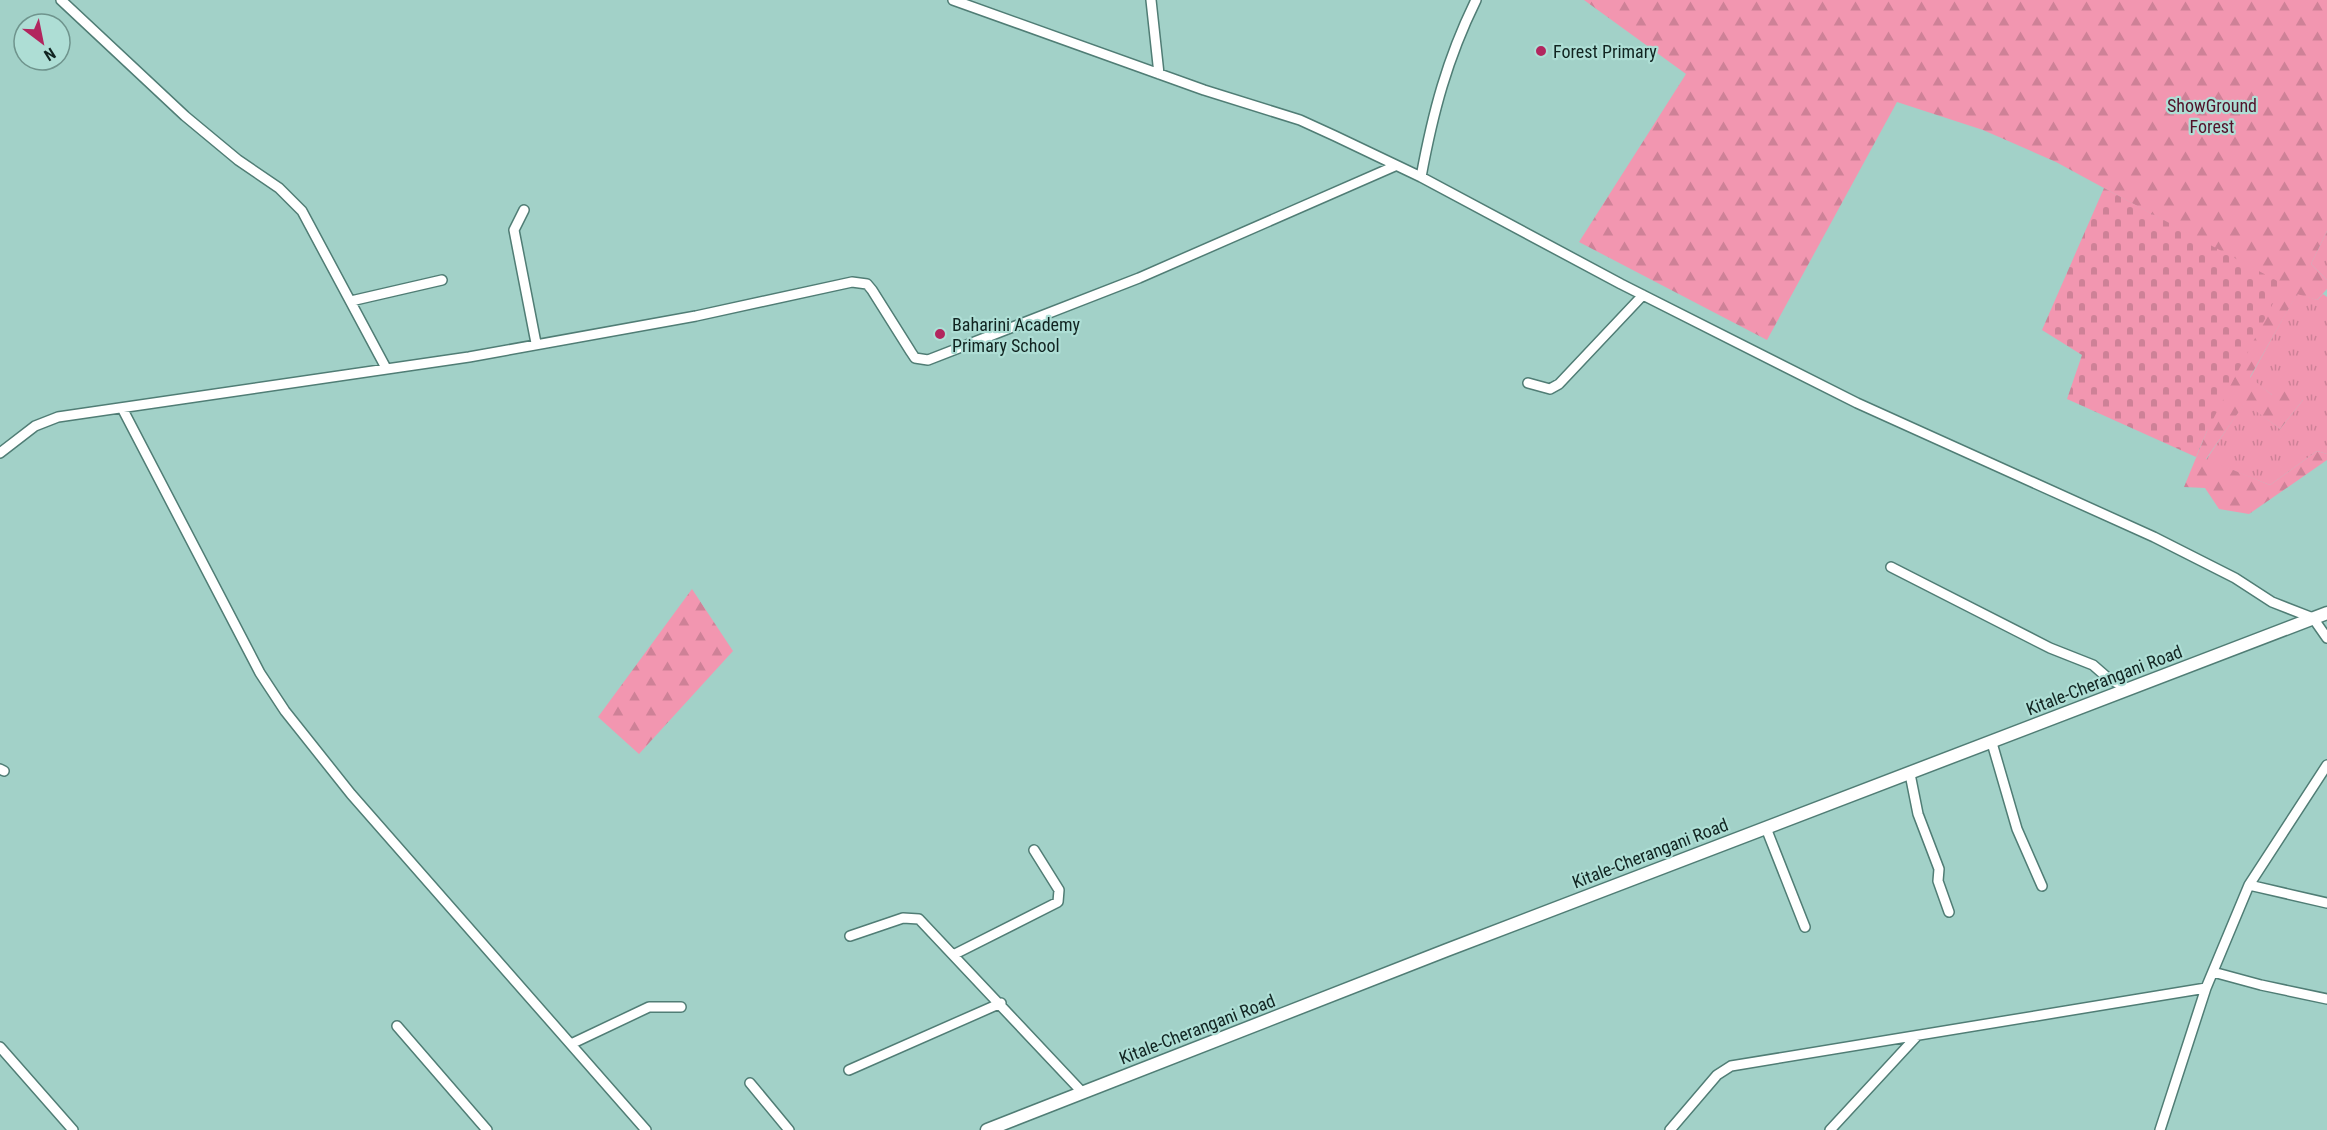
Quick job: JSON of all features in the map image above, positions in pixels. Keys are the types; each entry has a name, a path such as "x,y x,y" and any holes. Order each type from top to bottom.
{"main road":[{"name":"Kitale-Cherangani Road","path":"987,1130 2327,613"}],"street":[{"path":"61,0 185,116 238,160 279,188 302,211 386,368"},
{"path":"953,0 1160,74 1300,120 1420,177 1643,295 1857,404 2154,537 2235,578 2272,602 2313,618 2327,638"},
{"path":"1151,0 1160,74"},
{"path":"1420,177 1434,105 1459,34 1476,0"},
{"path":"1,451 46,421 469,357 536,343 696,316 860,282 872,290 915,358 928,360 1138,278 1395,166"},
{"path":"524,210 514,230 536,343"},
{"path":"351,301 442,280"},
{"path":"1528,383 1550,389 1559,384 1643,295"},
{"path":"122,408 260,673 285,711 351,794 646,1130"},
{"path":"1891,567 2050,648 2093,666 2109,679 2129,689"},
{"path":"1992,743 2017,829 2042,886"},
{"path":"2160,1130 2206,988 2249,885 2327,765"},
{"path":"1910,774 1918,814 1940,869 1938,881 1949,912"},
{"path":"1766,828 1805,927"},
{"path":"955,954 1058,902 1059,890 1034,850"},
{"path":"2249,885 2327,903"},
{"path":"850,936 903,918 916,918 955,954 1083,1093"},
{"path":"2213,972 2327,999"},
{"path":"1670,1130 1717,1075 1731,1066 2206,988"},
{"path":"849,1070 1001,1003"},
{"path":"571,1044 650,1007 681,1007"},
{"path":"397,1026 487,1130"},
{"path":"1830,1130 1916,1037"},
{"path":"0,1047 73,1130"},
{"path":"750,1083 789,1130"}],"green space":[{"name":"ShowGround Forest","path":"1584,0 2327,0 2327,231 2311,264 2327,280 2327,289 2317,300 2297,294 2250,377 2272,395 2291,387 2303,400 2280,429 2245,403 2206,459 2270,485 2317,451 2327,454 2327,460 2249,514 2219,509 2205,488 2184,487 2207,431 2251,268 2056,162 1983,130 1897,102 1767,340 1579,242 1686,74"},
{"path":"2104,188 2283,284 2207,431 2196,457 2067,399 2082,355 2042,330"},
{"path":"2327,231 2327,280 2311,264"},
{"path":"2297,293 2317,300 2323,294 2327,297 2327,454 2317,451 2270,485 2206,460 2245,402 2280,429 2303,400 2272,395 2250,378"},
{"path":"692,589 733,651 639,754 598,717"}],"place":[{"name":"Forest Primary","path":"1541,51"},
{"name":"Baharini Academy Primary School","path":"940,334"}]}
